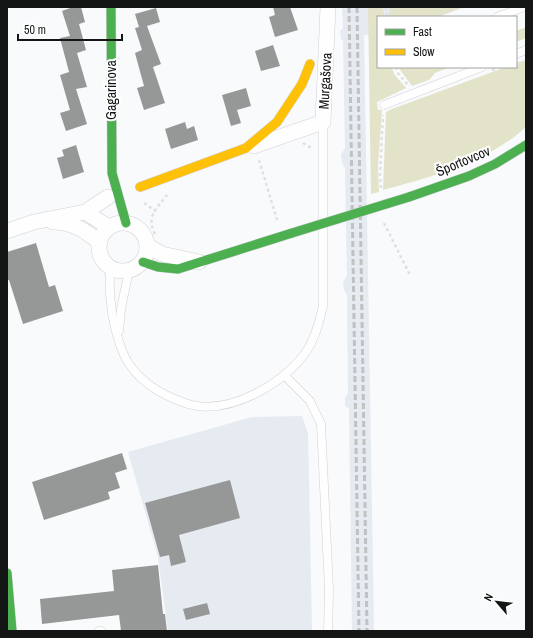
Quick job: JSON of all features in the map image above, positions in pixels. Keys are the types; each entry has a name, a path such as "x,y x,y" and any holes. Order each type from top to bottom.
{"street":[{"name":"Gagarinova","path":"110,226 108,197 112,173 111,7"},
{"name":"Murgašova","path":"140,187 252,153 323,122 328,7"},
{"name":"Murgašova","path":"252,153 277,122 302,84 310,64"},
{"name":"Športovcov","path":"143,262 158,267 178,269 409,197 469,176 495,164 526,145"},
{"name":"Gagarinova","path":"112,173 126,223"},
{"path":"7,231 34,222 85,212 108,197"},
{"path":"85,212 110,226"},
{"path":"34,222 64,222 87,232 100,243"},
{"path":"152,242 143,262 129,270 116,270 110,267 101,256 100,243 102,236 110,226 118,223 126,223 133,224 144,233 152,242 162,254 200,262"},
{"path":"7,573 12,631"}],"lane":[{"path":"500,16 524,7"},
{"path":"384,105 479,68"},
{"path":"110,267 111,303 118,340 128,364 146,384 173,399 197,406 220,406 250,397 285,376 304,356 317,332 323,306 323,122"},
{"path":"118,340 121,309 129,270"},
{"path":"285,376 310,401 321,424 329,589 328,631"}],"path":[{"path":"396,68 415,93"},
{"path":"299,142 313,149 315,155"},
{"path":"252,153 280,227"},
{"path":"152,242 151,218 169,193"}],"shaded area":[{"path":"342,7 405,7 406,16 377,16 377,34 364,35 374,631 352,631 349,408 345,406 345,397 348,394 347,295 344,290 343,282 347,276 345,168 342,163 341,155 345,148 343,41 341,39 340,31 343,28"},
{"path":"302,416 308,433 312,631 168,631 158,557 128,452 252,417"}],"green space":[{"path":"368,7 383,7 384,16 377,16 377,68 392,68 394,74 406,88 377,102 378,110 382,110 378,166 379,192 371,194"},
{"path":"389,7 464,7 441,16 390,16"},
{"path":"526,27 526,38 517,42 517,31"},
{"path":"526,60 526,127 494,150 459,167 383,190 386,112 503,68 517,68 517,63"},
{"path":"399,68 448,68 435,73 429,80 412,86"}],"building":[{"path":"73,7 81,7 85,22 79,24 86,50 77,53 87,87 76,89 87,124 66,131 60,113 70,110 60,75 69,72 60,38 70,36 62,11"},
{"path":"273,7 290,7 298,30 275,37 269,17 275,15"},
{"path":"156,8 160,22 147,26 161,64 153,67 165,103 144,110 137,88 144,86 135,53 142,50 135,28 139,27 135,14"},
{"path":"273,45 280,66 261,71 255,51"},
{"path":"246,88 251,106 237,110 241,123 231,126 222,95"},
{"path":"185,122 187,129 194,126 198,140 171,149 165,129"},
{"path":"76,145 84,172 63,179 57,158 64,156 62,150"},
{"path":"36,243 49,287 55,285 63,311 23,324 9,280 7,280 7,252"},
{"path":"122,453 127,469 115,473 120,488 108,492 110,499 44,520 32,482"},
{"path":"230,480 240,518 179,535 186,562 171,566 169,555 160,557 145,503"},
{"path":"158,565 163,614 165,614 167,631 121,631 119,615 42,624 40,599 114,591 112,570"},
{"path":"207,603 210,614 186,620 183,609"}],"railway":[{"path":"349,7 359,631"},
{"path":"357,7 367,631"}],"traffic: fast":[{"path":"111,7 112,173 126,223"},
{"path":"409,197 469,176 495,164 526,145"},
{"path":"292,233 409,197"},
{"path":"143,262 158,267 178,269 292,233"},
{"path":"7,573 12,631"}],"traffic: slow":[{"path":"140,187 246,148 277,122 302,84 310,64"}]}
